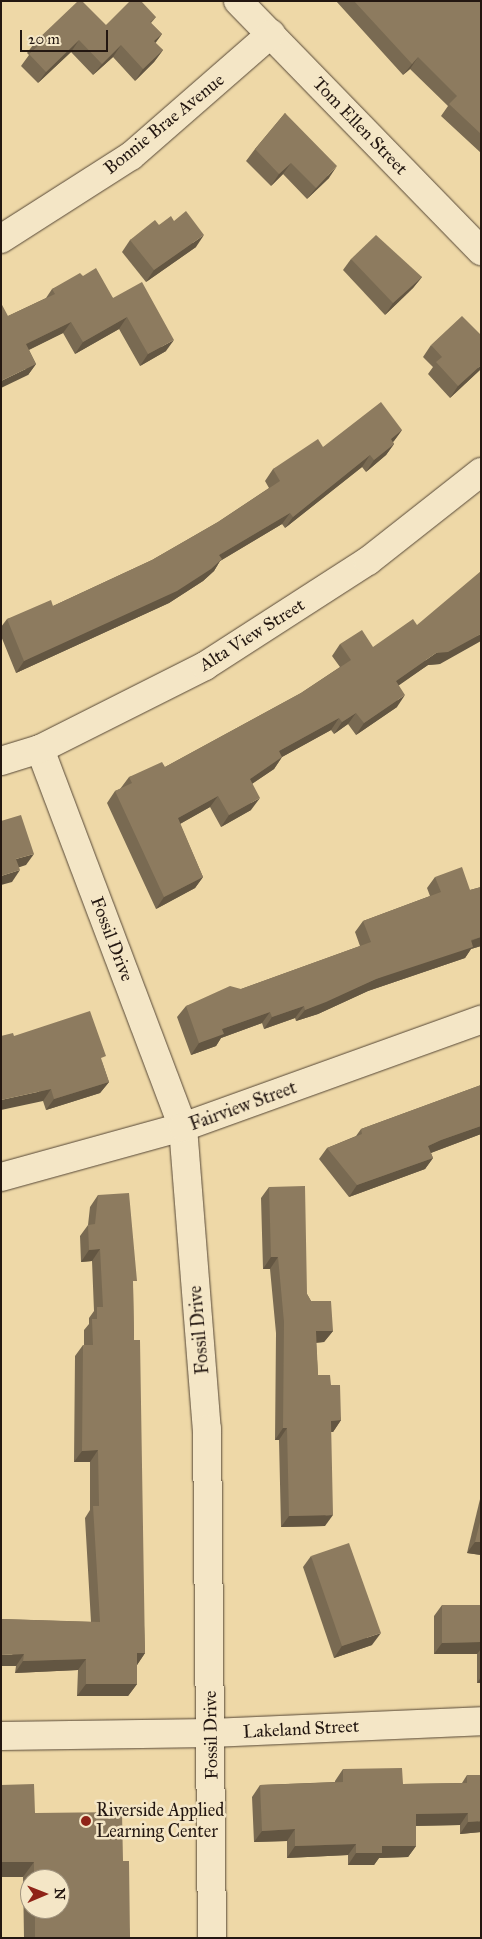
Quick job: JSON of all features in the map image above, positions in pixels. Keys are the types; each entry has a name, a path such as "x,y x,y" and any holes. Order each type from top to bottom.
{"street":[{"name":"Tom Ellen Street","path":"238,1 481,251"},
{"name":"Bonnie Brae Avenue","path":"1,239 131,156 270,34"},
{"name":"Alta View Street","path":"1,761 40,749 205,666 368,562 481,472"},
{"name":"Fossil Drive","path":"40,749 183,1127 207,1429 212,1938"},
{"name":"Fairview Street","path":"1,1177 183,1127 481,1020"},
{"name":"Lakeland Street","path":"1,1736 211,1733 481,1721"}],"building":[{"path":"78,1 82,1 106,25 130,1 141,1 156,17 150,22 162,34 154,41 163,50 143,69 121,45 102,64 79,40 46,72 29,54 39,45 36,41"},
{"path":"354,1 481,1 481,134 449,104 457,96 418,57 412,64"},
{"path":"285,113 337,166 316,188 291,163 279,174 255,149"},
{"path":"186,211 204,235 154,270 130,240 155,220 159,225 171,216 174,221"},
{"path":"376,235 422,277 393,303 351,259"},
{"path":"96,268 113,298 142,282 174,340 148,354 127,317 83,342 71,322 26,344 36,364 1,381 1,303 8,316 55,294 52,289 80,273 83,276"},
{"path":"462,316 481,335 481,365 458,386 436,362 442,357 431,345"},
{"path":"381,402 402,430 391,439 394,444 374,460 370,455 293,517 290,513 219,555 222,559 211,569 177,591 24,661 7,619 51,600 53,606 152,560 218,522 280,481 273,469 318,439 323,447"},
{"path":"481,571 481,634 448,652 436,653 396,681 405,695 364,723 356,713 342,722 339,718 279,751 282,757 250,779 260,798 229,815 218,796 178,818 203,877 164,897 115,791 132,783 129,777 162,762 165,767 301,693 351,660 340,644 362,630 373,647 413,619 417,625"},
{"path":"21,815 34,854 16,859 20,870 1,876 1,821"},
{"path":"462,867 470,890 481,887 481,937 471,940 473,947 376,979 305,1010 304,1006 272,1017 270,1012 222,1029 224,1034 199,1043 186,1006 230,986 241,989 371,942 363,921 441,892 435,877"},
{"path":"90,1011 106,1056 101,1058 109,1082 54,1099 51,1089 1,1100 1,1036 13,1033 14,1036"},
{"path":"481,1085 481,1126 428,1146 433,1158 357,1185 327,1148 362,1134 361,1129"},
{"path":"305,1186 307,1294 311,1301 331,1301 333,1331 316,1331 318,1375 330,1375 331,1385 340,1385 341,1420 331,1421 333,1515 289,1516 287,1428 283,1428 284,1322 278,1257 271,1257 269,1187"},
{"path":"129,1193 137,1281 133,1281 134,1340 140,1340 145,1653 137,1653 137,1684 86,1684 86,1659 23,1661 24,1654 1,1655 1,1619 100,1622 93,1506 99,1506 98,1450 82,1451 83,1345 93,1345 92,1319 97,1319 97,1307 103,1307 100,1249 89,1250 88,1225 95,1224 98,1195"},
{"path":"481,1518 481,1542 475,1542"},
{"path":"349,1543 381,1633 342,1646 311,1556"},
{"path":"442,1605 481,1605 481,1642 442,1643"},
{"path":"402,1768 403,1784 467,1783 467,1775 481,1775 481,1821 468,1822 468,1813 416,1814 416,1846 382,1846 382,1853 356,1853 356,1844 295,1846 295,1829 262,1831 260,1785 343,1782 343,1769"},
{"path":"34,1784 35,1813 122,1812 123,1861 129,1861 130,1938 35,1938 35,1919 70,1919 70,1869 34,1869 34,1862 1,1862 1,1785"}],"place":[{"name":"Riverside Applied Learning Center","path":"86,1821"}]}
